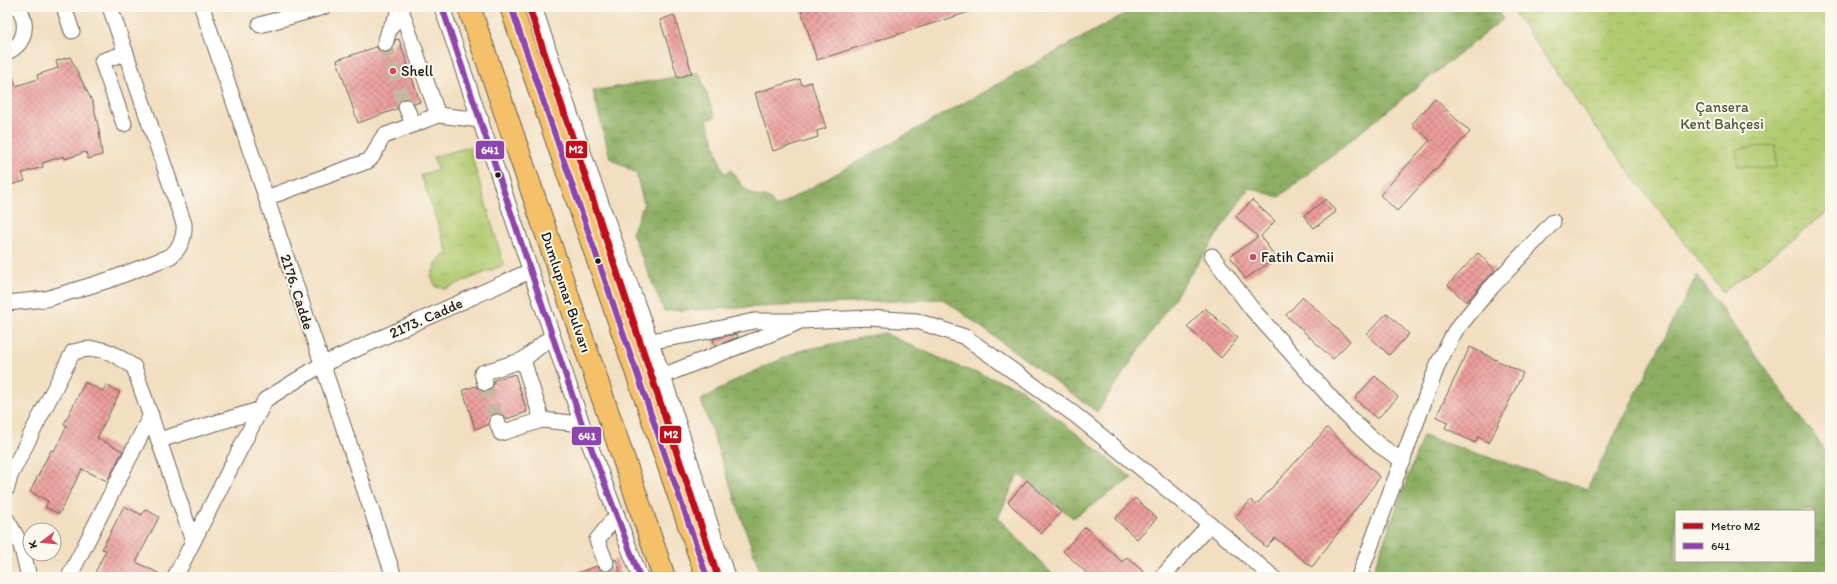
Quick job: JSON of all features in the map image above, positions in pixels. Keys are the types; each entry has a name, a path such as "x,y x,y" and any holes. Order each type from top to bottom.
{"highway":[{"name":"Dumlupınar Bulvarı","path":"469,7 664,577"},
{"path":"511,7 707,577"}],"street":[{"path":"7,52 13,50 20,42 24,34 25,24 23,14 18,7"},
{"path":"64,7 72,31"},
{"path":"7,303 46,299 112,279 171,256 182,242 185,232 184,224 110,7"},
{"name":"2176. Cadde","path":"202,7 394,577"},
{"path":"260,25 322,7"},
{"path":"402,7 438,115"},
{"path":"385,44 389,30 402,7"},
{"path":"442,7 582,424 640,577"},
{"path":"534,7 590,173 663,376 727,577"},
{"path":"124,124 102,61 126,53"},
{"path":"406,107 413,124"},
{"path":"266,198 368,161 374,155 378,143 384,136 413,124 438,115 481,120"},
{"path":"1359,577 1438,364 1455,331 1488,291 1552,222"},
{"path":"1212,256 1252,309 1346,415 1379,446 1403,461"},
{"name":"2173. Cadde","path":"175,577 264,400 322,365 530,271"},
{"path":"651,341 694,334 754,321 869,318 917,321 964,337 1074,414 1273,577"},
{"path":"663,376 708,357 762,338 799,321"},
{"path":"485,383 482,373 523,360 552,336"},
{"path":"7,488 10,476 73,352 87,348 110,351 134,367 193,541"},
{"path":"523,360 542,420"},
{"path":"159,440 260,410"},
{"path":"69,577 151,415"},
{"path":"497,422 501,433 542,420 582,424"},
{"path":"606,563 598,540 617,515"},
{"path":"7,520 11,533 21,544 29,577"},
{"path":"1162,577 1210,524"}],"green space":[{"path":"1137,7 1495,7 1503,19 1279,197 1249,188 1097,412 943,299 664,311 632,233 644,204 636,173 610,158 593,91 699,73 715,117 707,120 724,174 731,170 746,190 756,196 768,197 776,207"},
{"name":"Çansera Kent Bahçesi","path":"1510,7 1830,7 1830,210 1723,292 1607,143"},
{"path":"1776,145 1776,168 1738,166 1737,149"},
{"path":"469,147 504,265 444,289 436,287 431,276 437,262 447,251 421,175 438,169 433,157"},
{"path":"1697,275 1830,457 1830,577 1371,577 1423,436 1587,489"},
{"path":"884,333 962,368 1018,387 1132,478 1073,518 1018,474 998,518 1055,577 762,577 701,400 738,379 799,351"}],"building":[{"path":"800,7 975,7 975,10 817,60"},
{"path":"674,15 692,73 678,78 660,20"},
{"path":"399,39 420,102 414,104 411,100 403,99 399,102 397,109 358,123 337,60 376,47 382,52 388,53 392,50 395,40"},
{"path":"70,57 93,103 99,130 102,155 88,159 86,152 65,159 64,156 42,163 43,167 22,173 25,181 11,185 7,180 7,65 9,65 16,86 38,79 37,75 58,68 56,61"},
{"path":"800,79 802,85 811,82 826,128 817,131 818,137 773,151 755,93"},
{"path":"1435,99 1470,132 1397,211 1380,195 1430,140 1412,124"},
{"path":"1326,199 1336,212 1314,228 1304,216"},
{"path":"1252,200 1275,221 1261,236 1276,258 1245,279 1230,256 1258,237 1236,217"},
{"path":"1478,253 1495,270 1466,302 1448,285"},
{"path":"1303,297 1350,341 1333,359 1286,315"},
{"path":"1205,308 1238,338 1221,358 1187,327"},
{"path":"1387,313 1409,334 1389,355 1367,334"},
{"path":"737,334 738,337 715,346 713,339"},
{"path":"1470,347 1523,373 1489,443 1478,437 1475,443 1445,428 1448,422 1436,417"},
{"path":"515,374 527,412 506,419 502,415 494,413 490,417 488,425 475,429 463,390 476,386 483,392 488,391 494,385 494,380"},
{"path":"1375,376 1398,397 1377,419 1355,398"},
{"path":"85,382 103,391 106,385 120,392 97,438 123,451 107,481 82,469 59,514 45,507 48,501 30,492 51,450 54,451 67,426 64,424"},
{"path":"1327,428 1380,477 1312,567 1275,538 1266,547 1235,517 1251,500 1256,505"},
{"path":"1027,480 1061,512 1041,534 1008,502"},
{"path":"1135,498 1157,518 1137,539 1115,519"},
{"path":"124,506 142,515 145,509 159,517 136,562 166,577 93,577 106,550 102,549"},
{"path":"1085,527 1122,562 1127,557 1149,577 1091,577 1063,551"},
{"path":"616,559 622,577 571,577 571,575 597,566 601,570 609,571 613,568 614,560"}],"tunnel":[{"path":"385,44 406,107"},
{"path":"485,383 497,422"},
{"path":"606,563 610,577"}],"metro line":[{"name":"M2","path":"529,7 718,577"}],"transit line":[{"name":"641","path":"442,7 582,424 640,577"},
{"name":"641","path":"511,7 707,577"}],"place":[{"name":"Shell","path":"393,71"},
{"name":"Fatih Camii","path":"1253,257"}]}
